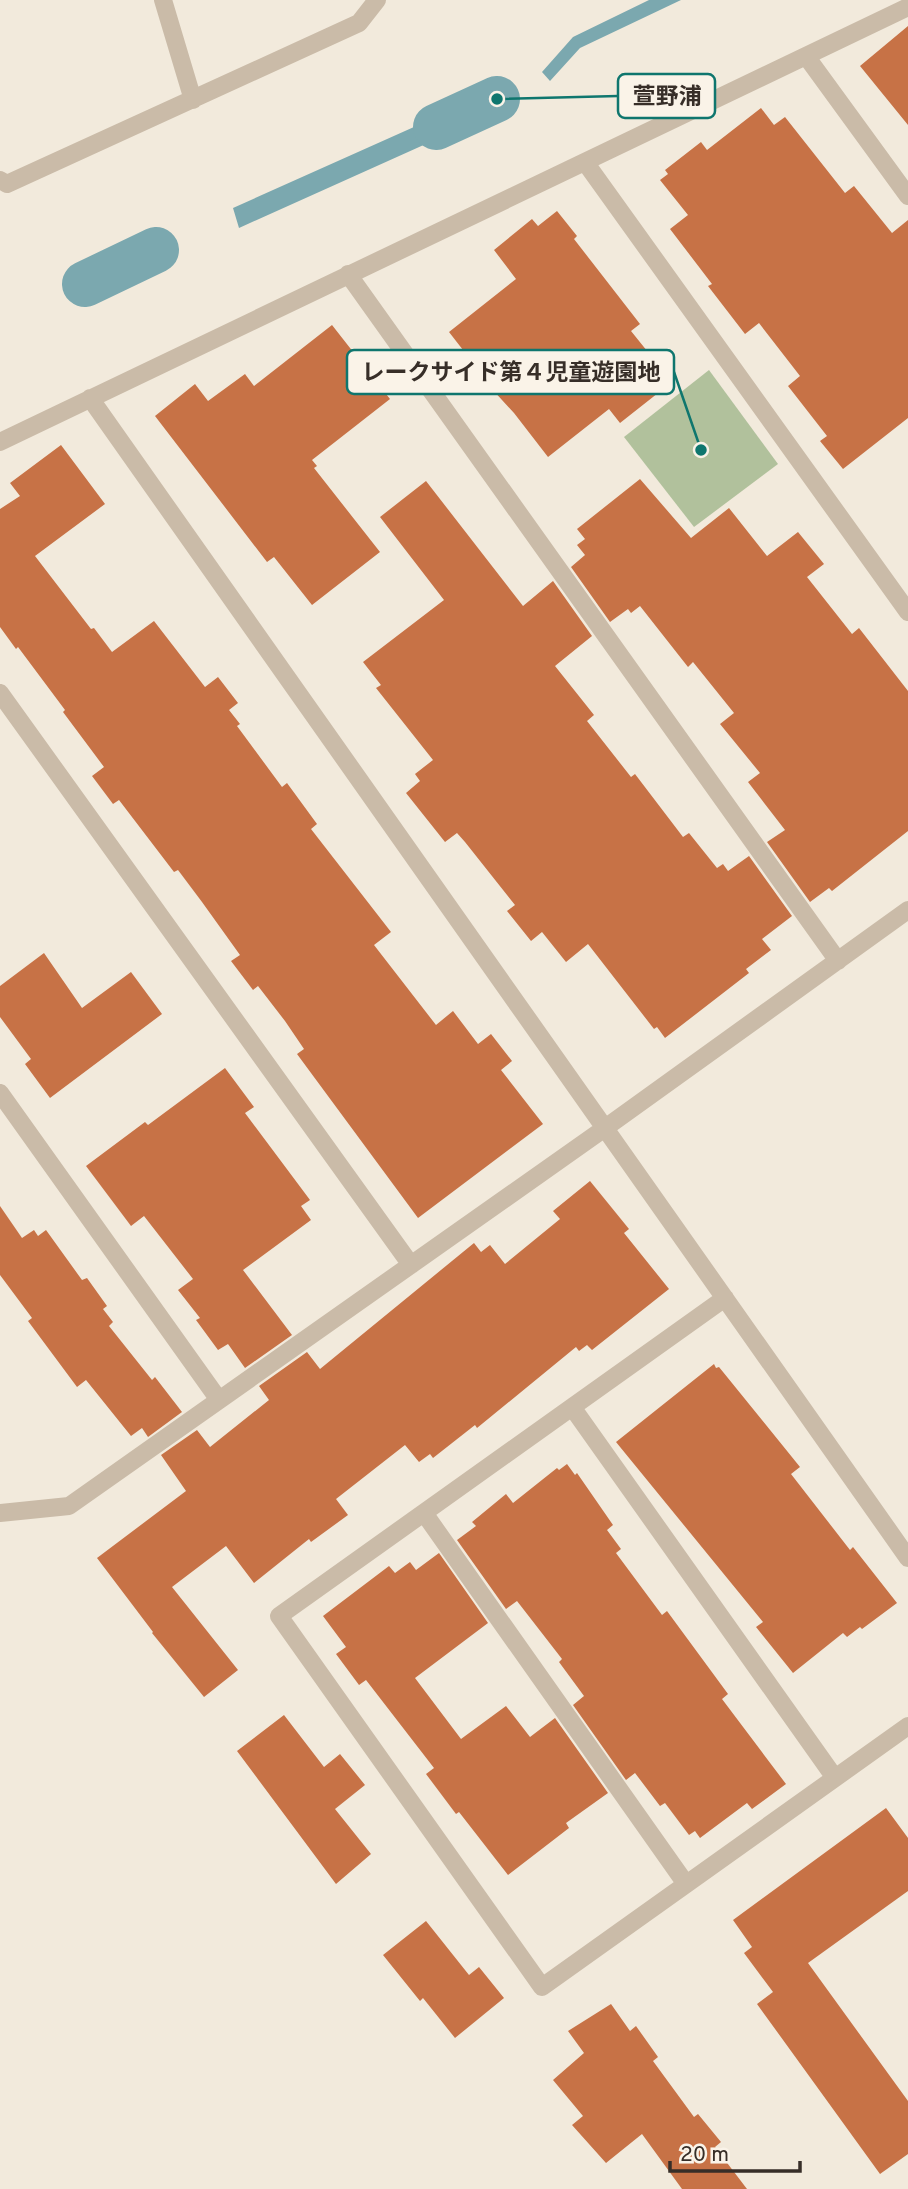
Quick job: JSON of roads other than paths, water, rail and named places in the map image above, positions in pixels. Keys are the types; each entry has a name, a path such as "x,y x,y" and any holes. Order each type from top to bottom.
{"street":[{"path":"163,0 193,100"},
{"path":"0,180 7,184 359,23 377,0"},
{"path":"0,442 908,7"},
{"path":"806,55 908,195"},
{"path":"585,162 908,612"},
{"path":"348,274 838,961"},
{"path":"90,398 908,1558"},
{"path":"0,693 411,1265"},
{"path":"0,1513 69,1506 908,911"},
{"path":"0,1093 219,1400"},
{"path":"725,1298 279,1616 542,1987 908,1726"},
{"path":"572,1407 835,1778"},
{"path":"424,1513 686,1884"}],"water":[{"path":"649,0 681,0 580,48 550,81 542,72 573,37"},
{"path":"490,93 497,112 239,228 233,208"},
{"path":"149,244 158,258 89,290 80,274"}],"waterway":[{"path":"436,127 497,99"},
{"path":"85,284 156,250"}],"place":[{"name":"萱野浦","path":"497,99"},
{"name":"レークサイド第４児童遊園地","path":"701,450"}]}
